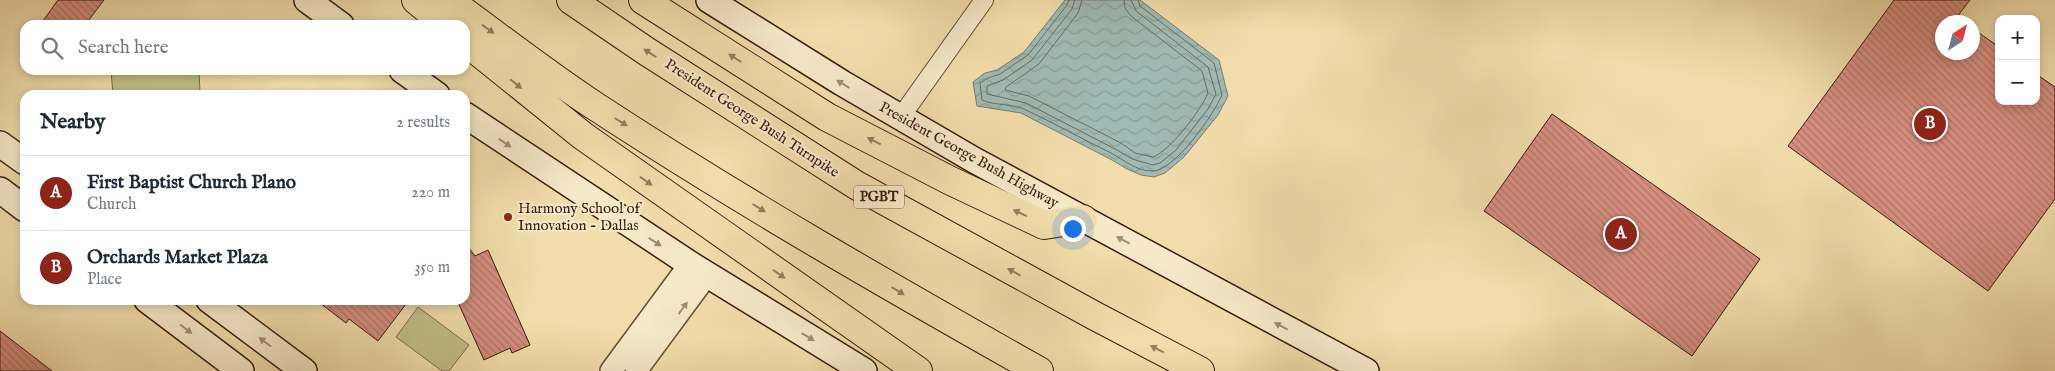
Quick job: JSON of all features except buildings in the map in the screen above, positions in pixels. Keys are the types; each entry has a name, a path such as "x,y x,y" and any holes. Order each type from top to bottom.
{"highway":[{"path":"416,0 440,20"},
{"path":"448,0 597,107 791,228 1039,371"},
{"name":"President George Bush Turnpike","path":"571,0 646,51 856,185 1095,316 1200,371"},
{"path":"643,0 827,116 950,180 1044,225 1083,219"},
{"path":"470,46 582,136 918,371"}],"main road":[{"path":"307,0 333,20"},
{"name":"President George Bush Highway","path":"710,0 900,118 1366,371"},
{"path":"409,75 430,90"},
{"path":"470,118 698,270 864,371"},
{"path":"0,144 20,158"},
{"path":"154,305 241,371"},
{"path":"216,305 304,371"}],"street":[{"path":"900,118 984,0"},
{"path":"612,371 698,270"},
{"path":"636,371 698,270"}],"shaded area":[{"path":"111,75 199,75 200,90 113,90"},
{"path":"418,307 469,345 449,371 442,371 396,337"}],"water":[{"path":"1065,0 1140,0 1219,60 1228,96 1218,115 1184,157 1165,173 1154,177 1141,175 1021,113 977,106 973,82 985,73 997,70 1024,52"}],"place":[{"name":"Orchards Market Plaza","path":"1930,124"},
{"name":"Harmony School of Innovation - Dallas","path":"508,217"},
{"name":"First Baptist Church Plano","path":"1621,234"}]}
